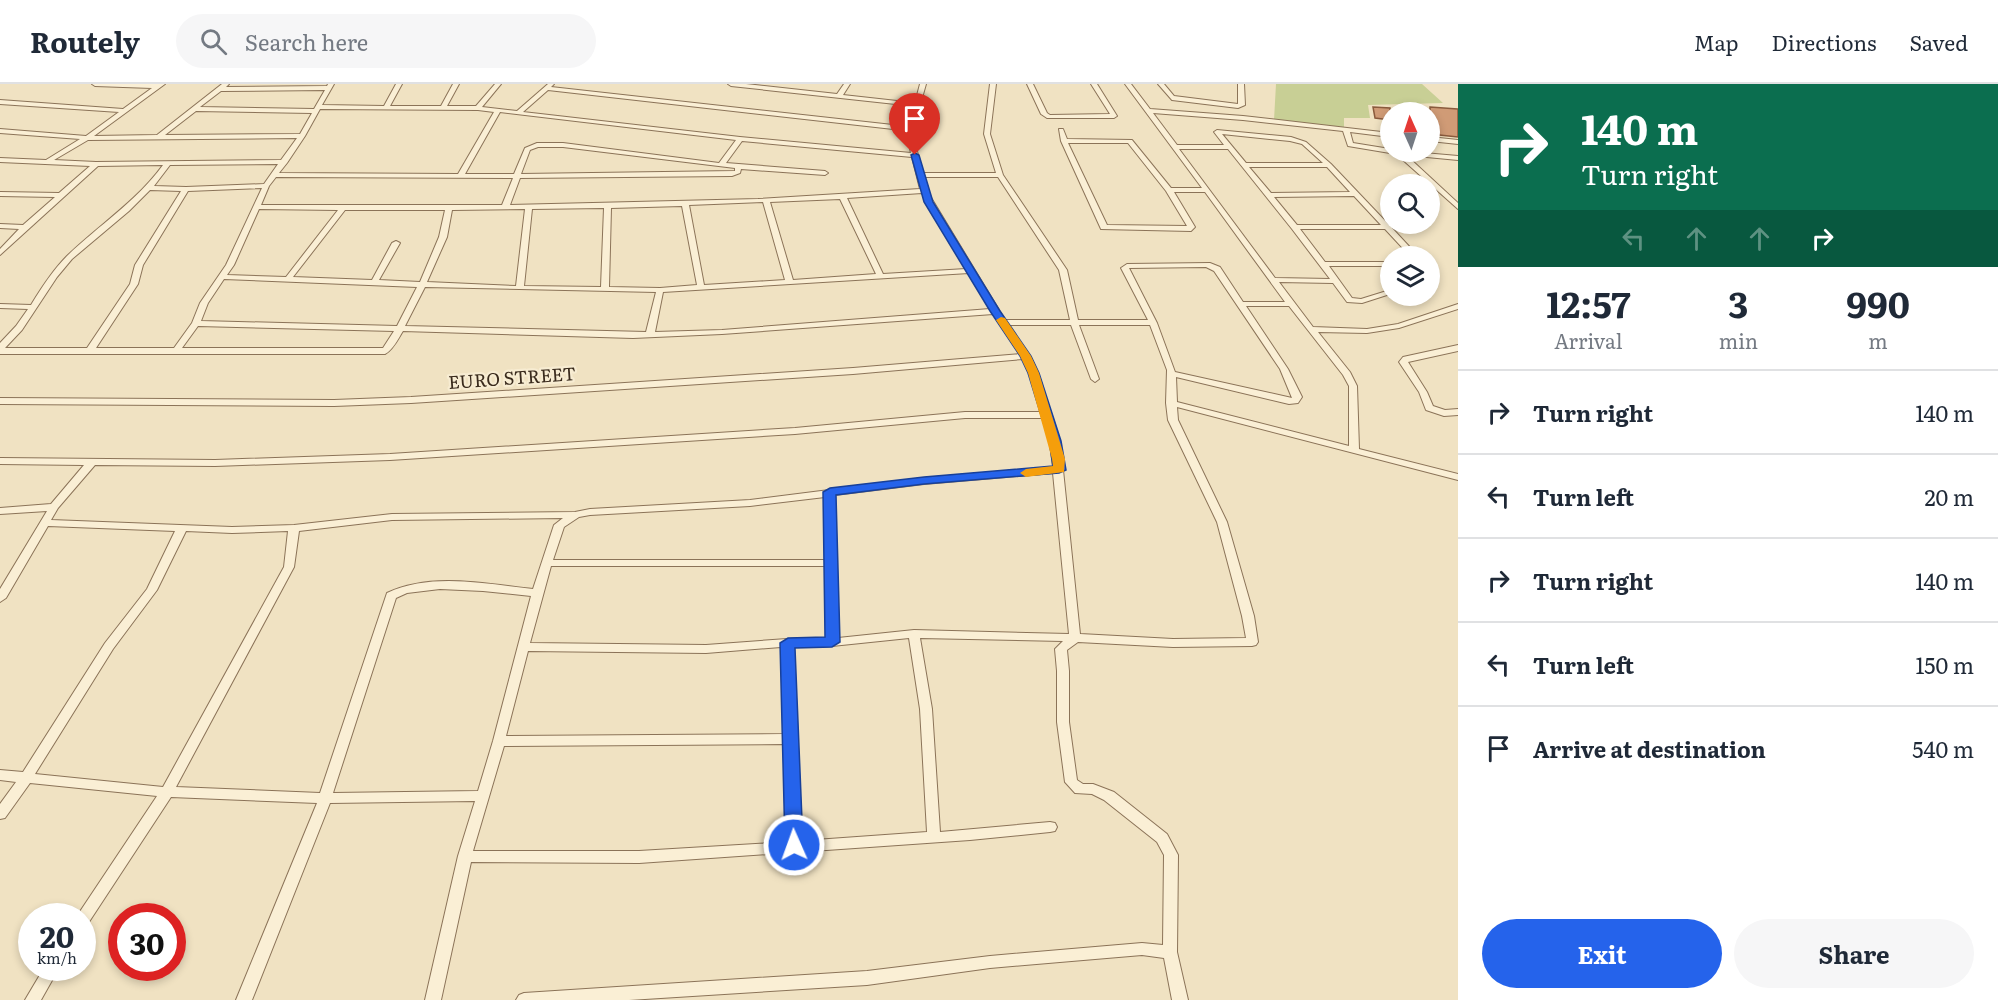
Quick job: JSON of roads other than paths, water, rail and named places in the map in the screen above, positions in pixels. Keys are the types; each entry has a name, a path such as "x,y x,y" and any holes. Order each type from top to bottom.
{"street":[{"path":"95,84 159,86"},
{"path":"386,107 399,84"},
{"path":"443,108 456,84"},
{"path":"478,108 498,84"},
{"path":"731,84 780,87 917,105"},
{"path":"839,96 847,84"},
{"path":"923,84 917,105 912,144 924,191 995,311 1026,356 1055,441 1075,638"},
{"path":"993,84 987,134 1000,175 1063,270 1075,324 1095,379"},
{"path":"1030,84 1044,114 1049,117 1114,116 1094,84"},
{"path":"1128,84 1291,304 1347,374 1353,386 1354,450"},
{"path":"1161,84 1172,98 1242,105 1241,84"},
{"path":"45,163 87,138 159,86"},
{"path":"160,136 223,86 330,86 302,136 266,186 223,277 204,303 196,324 177,350"},
{"path":"519,112 549,86 913,129"},
{"path":"0,102 123,111"},
{"path":"1218,116 1220,104"},
{"path":"195,109 478,108 740,139 915,155"},
{"path":"460,176 498,110"},
{"path":"1150,111 1380,134"},
{"path":"1061,130 1064,141 1101,225 1104,227 1188,229 1191,227 1169,190 1130,141 1064,141"},
{"path":"1346,130 1350,145 1380,150"},
{"path":"0,131 87,138 302,136"},
{"path":"1380,219 1329,165 1299,141 1217,132 1295,227 1350,300 1355,302 1380,295"},
{"path":"721,165 740,139"},
{"path":"1440,140 1458,142"},
{"path":"505,207 527,149 537,145 563,145 721,165 825,173"},
{"path":"1176,147 1229,147"},
{"path":"1440,157 1458,159"},
{"path":"0,160 96,164 285,162"},
{"path":"1408,162 1458,207"},
{"path":"0,350 20,327 47,283 80,248 151,188 168,163"},
{"path":"0,253 25,227 96,164"},
{"path":"1244,165 1329,165"},
{"path":"273,175 734,174 738,172 738,166"},
{"path":"920,175 1000,175"},
{"path":"151,188 266,186"},
{"path":"89,352 134,284 139,266 186,189"},
{"path":"1169,190 1206,190"},
{"path":"258,207 449,209 608,207 766,202 924,191"},
{"path":"0,194 62,195"},
{"path":"1269,195 1356,194"},
{"path":"843,197 880,276"},
{"path":"766,202 790,283"},
{"path":"685,205 700,288"},
{"path":"520,288 529,207"},
{"path":"605,290 608,207"},
{"path":"288,279 343,208"},
{"path":"0,350 377,353 385,351 390,347 422,284 442,238 449,209"},
{"path":"0,226 25,227"},
{"path":"1295,227 1380,228"},
{"path":"1394,234 1405,246"},
{"path":"374,283 396,243"},
{"path":"1323,264 1380,264"},
{"path":"522,647 706,649 832,642 914,634 1075,638 1173,644 1252,642 1248,616 1221,522 1194,459 1180,439 1173,420 1172,374 1153,323 1125,268 1127,266 1214,266 1242,304 1293,384 1297,397 1295,401 1277,399 1172,374"},
{"path":"223,277 520,288 660,290 971,271"},
{"path":"1274,280 1334,281"},
{"path":"650,334 660,290"},
{"path":"1242,304 1291,304"},
{"path":"0,306 33,307"},
{"path":"1312,329 1367,330 1399,326 1458,306"},
{"path":"196,324 650,334 734,331 995,311"},
{"path":"1002,322 1153,323"},
{"path":"1458,348 1406,359 1403,362 1423,392 1429,408 1444,413 1458,412"},
{"name":"EURO STREET","path":"0,401 334,403 411,400 852,371 1026,356"},
{"path":"1171,403 1458,477"},
{"path":"0,461 91,463 390,458 795,431 965,416 1047,415"},
{"path":"0,598 54,507 91,463"},
{"path":"44,523 181,530 294,528 392,517 576,515 590,512 750,503 924,481 1059,470"},
{"path":"830,492 832,642"},
{"path":"0,511 54,507"},
{"path":"433,1000 465,856 499,741 537,593 559,525 576,515"},
{"path":"94,903 167,792 289,567 294,528"},
{"path":"0,814 26,778 109,646 152,590 181,530"},
{"path":"546,563 831,563"},
{"path":"244,1000 325,798 391,596 400,590 414,586 537,593"},
{"path":"914,634 926,709 934,836"},
{"path":"1075,638 1061,649 1063,722 1071,782 1080,789 1094,789 1110,796 1162,838 1171,855 1170,952 1180,1000"},
{"path":"788,643 794,845"},
{"path":"499,741 790,739"},
{"path":"0,775 167,792 325,798 482,795"},
{"path":"465,856 639,857 1050,827"},
{"path":"524,1000 867,978 990,962 1142,949 1170,952"},
{"path":"33,1000 44,981"}]}
